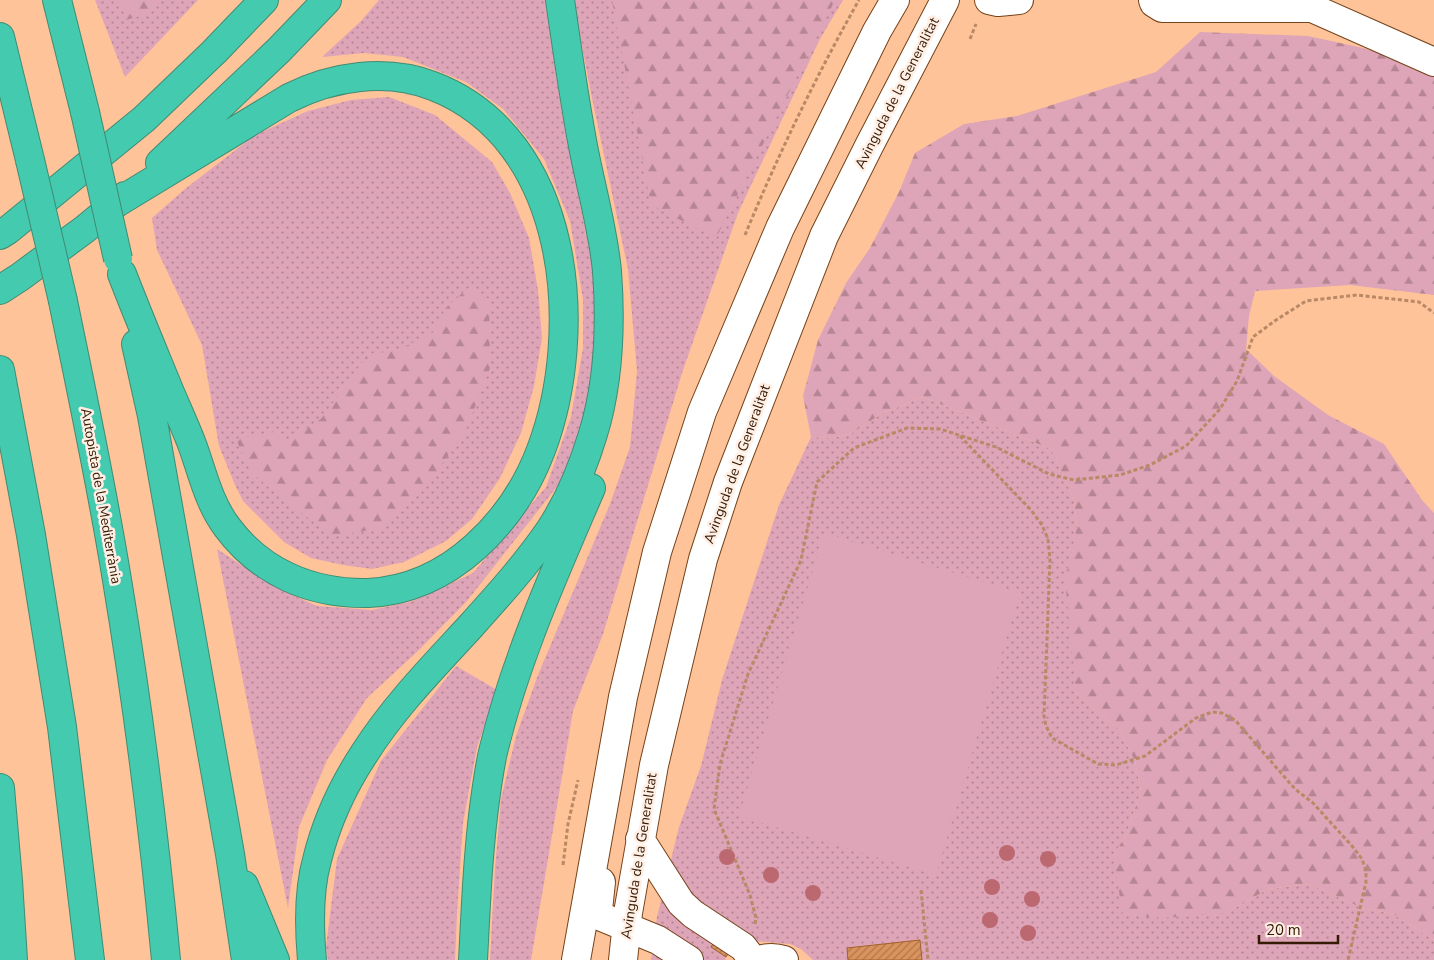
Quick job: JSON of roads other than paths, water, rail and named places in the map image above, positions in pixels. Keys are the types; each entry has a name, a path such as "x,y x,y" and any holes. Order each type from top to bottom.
{"highway":[{"path":"56,0 85,112 152,416 230,854 246,960"},
{"path":"144,119 242,0"},
{"path":"0,235 144,119 214,52 264,0"},
{"path":"0,290 70,240 118,202 279,50 327,0"},
{"path":"473,960 482,819 492,754 512,682 595,478 607,443 614,405 617,372 616,339 607,270 583,145 560,0"},
{"name":"Autopista de la Mediterrània","path":"0,38 63,301 91,436 140,730 166,960"},
{"path":"118,202 289,98 328,82 355,77 401,78 423,82 444,90 478,112 498,129 530,173 537,187 555,238 564,298 562,361 550,420 540,452 515,501 482,540 451,566 415,584 380,592 338,592 308,586 288,578 259,559 242,544 216,509 203,481 193,448 120,266"},
{"path":"312,960 310,939 311,900 316,862 329,822 344,789 364,753 390,717 530,558 551,528 569,496 583,464 594,431 607,357 609,318 607,270"},
{"path":"0,370 31,535 62,727 90,960"},
{"path":"0,788 13,960"},
{"path":"230,854 256,910 275,960"}],"street":[{"path":"576,960 623,697 657,552 702,412 780,228 889,10 905,0"},
{"name":"Avinguda de la Generalitat","path":"623,960 640,839 654,765 703,559 728,482 824,236 945,0"},
{"path":"989,0 998,2 1019,0"},
{"path":"1153,0 1154,3 1162,8 1312,8 1434,62"},
{"path":"623,697 625,744 601,879 598,910 602,917 658,940 689,960"},
{"path":"640,839 681,902 693,914 743,947 753,960"},
{"path":"759,960 777,958 784,960"}]}
